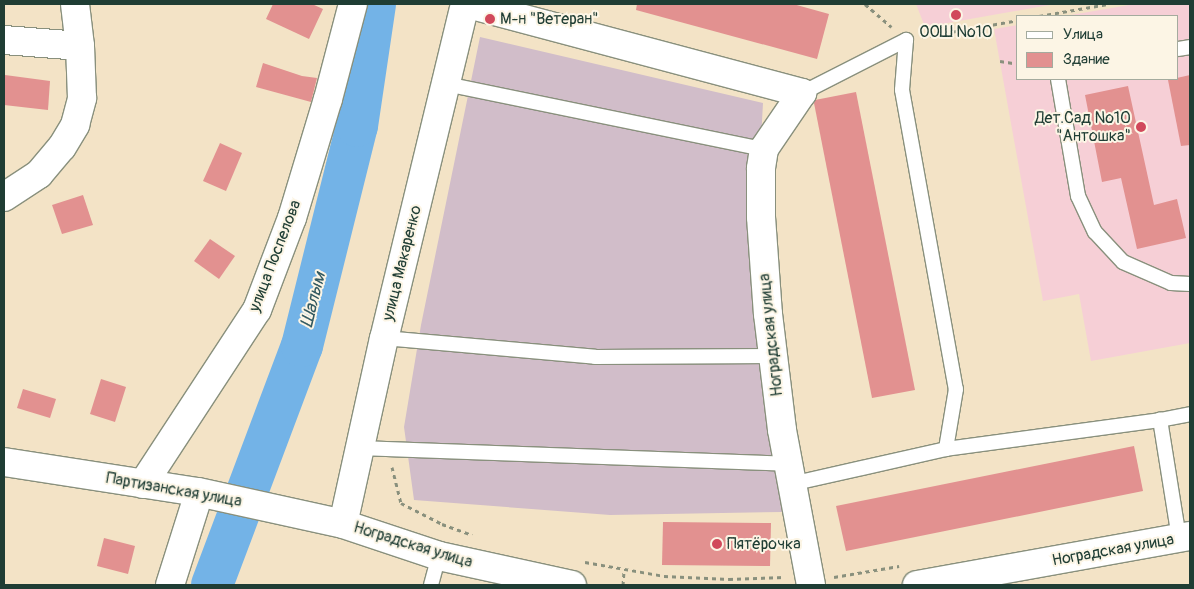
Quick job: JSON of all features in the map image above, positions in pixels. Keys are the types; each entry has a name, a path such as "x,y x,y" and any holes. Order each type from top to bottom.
{"street":[{"path":"4,198 39,174 62,148 75,125 82,98 80,46 75,4"},
{"name":"улица Поспелова","path":"143,484 257,310 292,218 328,99 353,4"},
{"path":"466,4 802,93"},
{"name":"улица Макаренко","path":"343,524 384,338 466,4"},
{"path":"4,40 80,46"},
{"name":"Ноградская улица","path":"802,93 764,149 761,169 761,217 772,356 789,474 810,581"},
{"name":"Партизанская улица","path":"4,462 199,493 343,524"},
{"path":"170,585 199,493"},
{"name":"Ноградская улица","path":"343,524 439,556 574,572"},
{"name":"Ноградская улица","path":"913,575 974,580 1185,537"}],"lane":[{"path":"802,93 906,40"},
{"path":"906,40 902,90 956,389 946,449"},
{"path":"1058,80 1078,196 1095,232 1123,262 1171,283 1190,284"},
{"path":"446,84 764,149"},
{"path":"384,338 595,357 772,356"},
{"path":"359,448 789,474 1190,414"},
{"path":"1160,420 1185,537"},
{"path":"431,585 439,556"}],"path":[{"path":"865,4 906,40 1016,20"},
{"path":"1045,15 1108,4"},
{"path":"1000,61 1016,64"},
{"path":"388,449 401,503 442,524 476,536"},
{"path":"623,585 624,570"},
{"path":"574,572 624,570 664,576 810,581 835,577 913,575"}],"shaded area":[{"name":"ООШ №10","path":"916,4 1055,4 925,27"},
{"path":"1135,4 1190,4 1190,343 1091,361 1079,294 1043,301 994,29 1016,25 1016,80 1179,80 1179,15 1071,15"},
{"path":"480,37 763,103 755,247 782,512 610,515 414,500 404,427 421,325"}],"building":[{"path":"273,4 312,4 323,9 309,39 266,19"},
{"path":"637,4 793,4 829,14 817,59 636,10"},
{"path":"263,63 302,76 317,78 311,102 256,87"},
{"path":"5,75 50,81 48,110 4,105"},
{"path":"1190,75 1190,145 1181,146 1168,80 1179,80 1179,78"},
{"path":"1128,86 1154,205 1177,199 1186,238 1137,249 1121,178 1102,182 1085,95"},
{"path":"856,92 915,390 872,398 814,103 815,100"},
{"path":"220,143 242,153 226,191 203,181"},
{"path":"83,195 93,225 62,234 52,205"},
{"path":"210,239 235,256 219,279 194,261"},
{"path":"101,379 126,387 115,422 90,414"},
{"path":"23,389 56,399 50,418 17,408"},
{"path":"1134,446 1143,491 846,551 836,506"},
{"name":"Пятёрочка","path":"663,522 771,523 770,566 662,565"},
{"path":"104,538 135,546 128,574 97,566"}],"waterway":[{"name":"Шалым","path":"212,585 302,346 357,126 375,4"}],"place":[{"name":"ООШ №10","path":"956,15"},
{"name":"М-н \"Ветеран\"","path":"490,19"},
{"name":"Дет.Сад №10 \"Антошка\"","path":"1141,127"},
{"name":"Пятёрочка","path":"717,544"}]}
